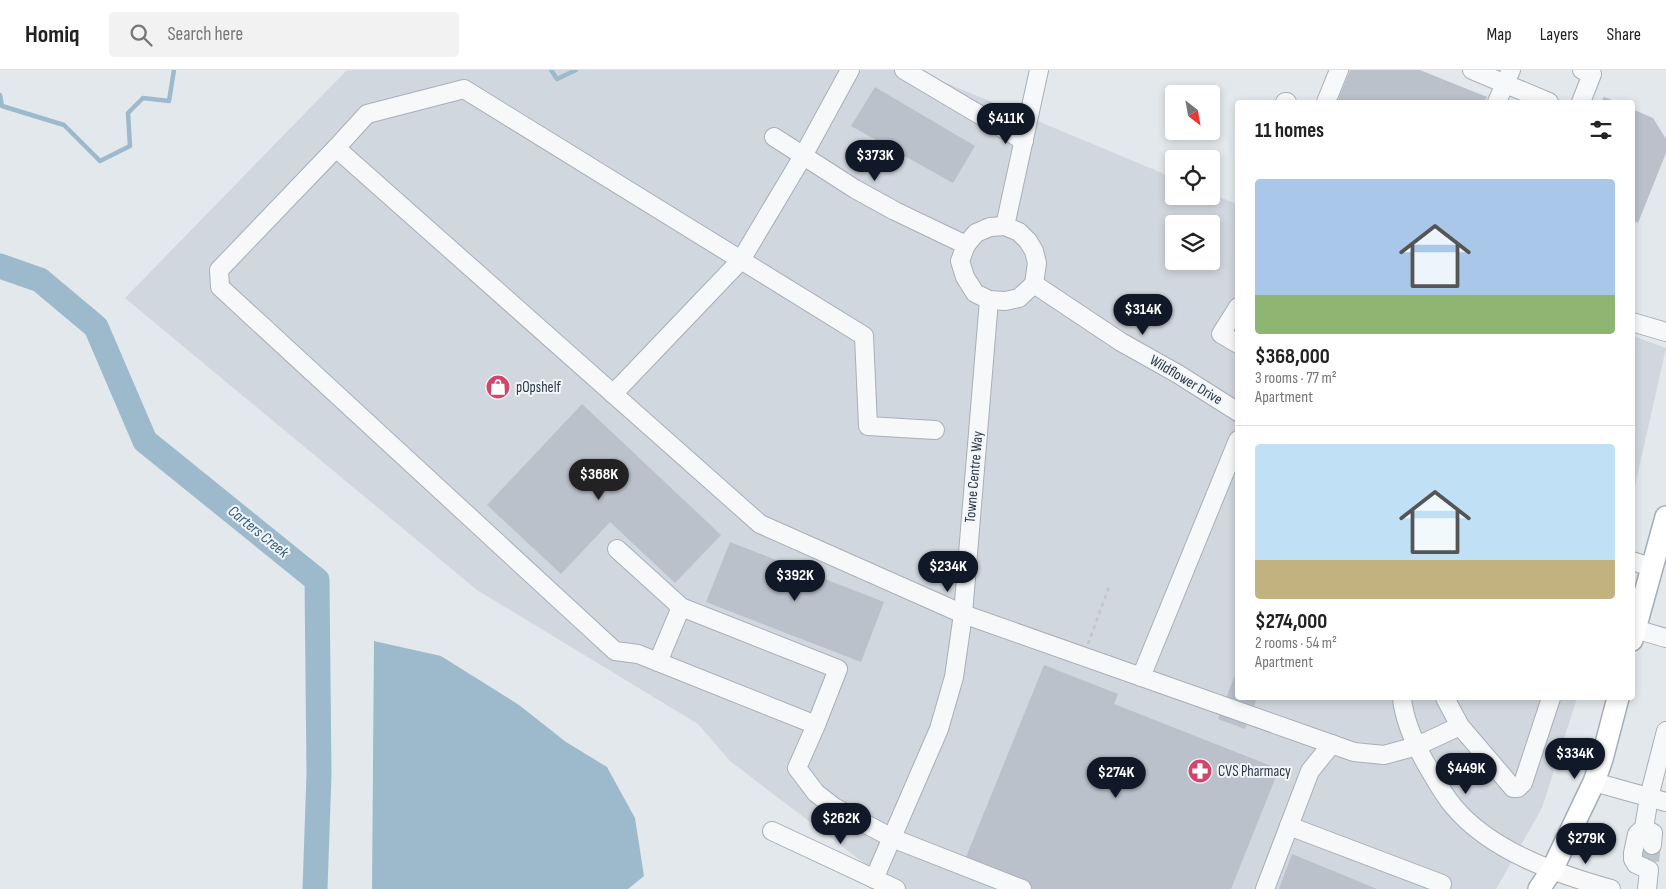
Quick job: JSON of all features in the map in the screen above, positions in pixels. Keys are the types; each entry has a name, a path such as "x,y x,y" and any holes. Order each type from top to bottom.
{"main road":[{"path":"1635,626 1642,564 1666,517"},
{"path":"1539,889 1552,870 1594,782 1617,700"}],"street":[{"path":"614,394 741,260 803,156 850,70"},
{"path":"904,70 1024,141"},
{"path":"1005,226 1039,70"},
{"path":"1327,100 1339,70"},
{"path":"1472,70 1508,77 1546,100"},
{"path":"1581,100 1592,74 1582,70"},
{"path":"1499,100 1508,77"},
{"path":"816,725 638,654 615,651 220,287 219,270 367,114 464,89 864,336 868,426 935,430"},
{"path":"774,137 855,189 895,212 966,245"},
{"path":"336,148 760,524 963,614 1354,752 1384,755 1416,746 1460,726"},
{"path":"1005,226 1019,232 1028,240 1034,251 1037,263 1034,284 1019,298 1005,301 989,300 975,293 965,277 960,261 966,245 976,233 990,227 1005,226"},
{"name":"Wildflower Drive","path":"1034,284 1121,342 1178,374 1235,410"},
{"name":"Towne Centre Way","path":"874,879 939,729 954,677 963,614 989,300"},
{"path":"1235,313 1221,334 1235,342"},
{"path":"1635,323 1666,332"},
{"path":"1141,677 1235,447"},
{"path":"617,549 681,607 838,669 797,768 816,793 834,807 892,838 1022,889"},
{"path":"658,662 681,607"},
{"path":"1635,635 1666,638"},
{"path":"1402,700 1403,710 1416,746 1437,783 1454,807 1472,824 1510,851 1552,870 1611,889"},
{"path":"1446,700 1460,726 1512,788 1518,788 1523,783 1550,700"},
{"path":"1650,858 1636,864 1633,859 1633,853 1637,834 1644,828 1649,797 1661,767 1666,730"},
{"path":"1264,889 1310,771 1332,744"},
{"path":"1594,782 1666,802"},
{"path":"1289,826 1442,884 1440,889"},
{"path":"1644,828 1653,833 1647,889"},
{"path":"772,831 896,889"}],"path":[{"path":"1084,657 1110,584"}],"shaded area":[{"path":"915,70 1165,174 1165,205 1220,205 1220,197 1235,203 1235,700 1576,700 1542,808 1496,889 898,889 730,761 698,724 477,590 125,298 346,71"},
{"path":"1635,337 1666,348 1635,486"}],"water":[{"path":"374,641 441,656 519,705 566,742 607,767 635,818 644,876 628,889 372,889"}],"building":[{"path":"1350,70 1420,70 1487,97 1485,100 1338,100"},
{"path":"875,87 975,146 953,183 851,126"},
{"path":"1635,110 1653,118 1666,139 1666,153 1638,223 1635,222"},
{"path":"582,404 721,535 675,583 610,522 561,574 487,505"},
{"path":"730,542 884,602 861,662 706,602"},
{"path":"1044,665 1118,694 1114,704 1279,769 1231,889 1032,889 964,862"},
{"path":"1235,675 1235,700 1256,700 1245,729 1218,719"},
{"path":"1292,854 1377,889 1279,889"}],"waterway":[{"path":"0,95 2,106 64,125 100,161 130,146 128,113 143,98 169,101 174,70"},
{"path":"551,70 557,79 576,70"},
{"name":"Carters Creek","path":"0,266 40,280 96,327 145,441 317,580 319,774 315,889"}],"tunnel":[{"path":"1650,861 1652,845"}],"place":[{"name":"pOpshelf","path":"498,387"},
{"name":"CVS Pharmacy","path":"1200,771"}]}
